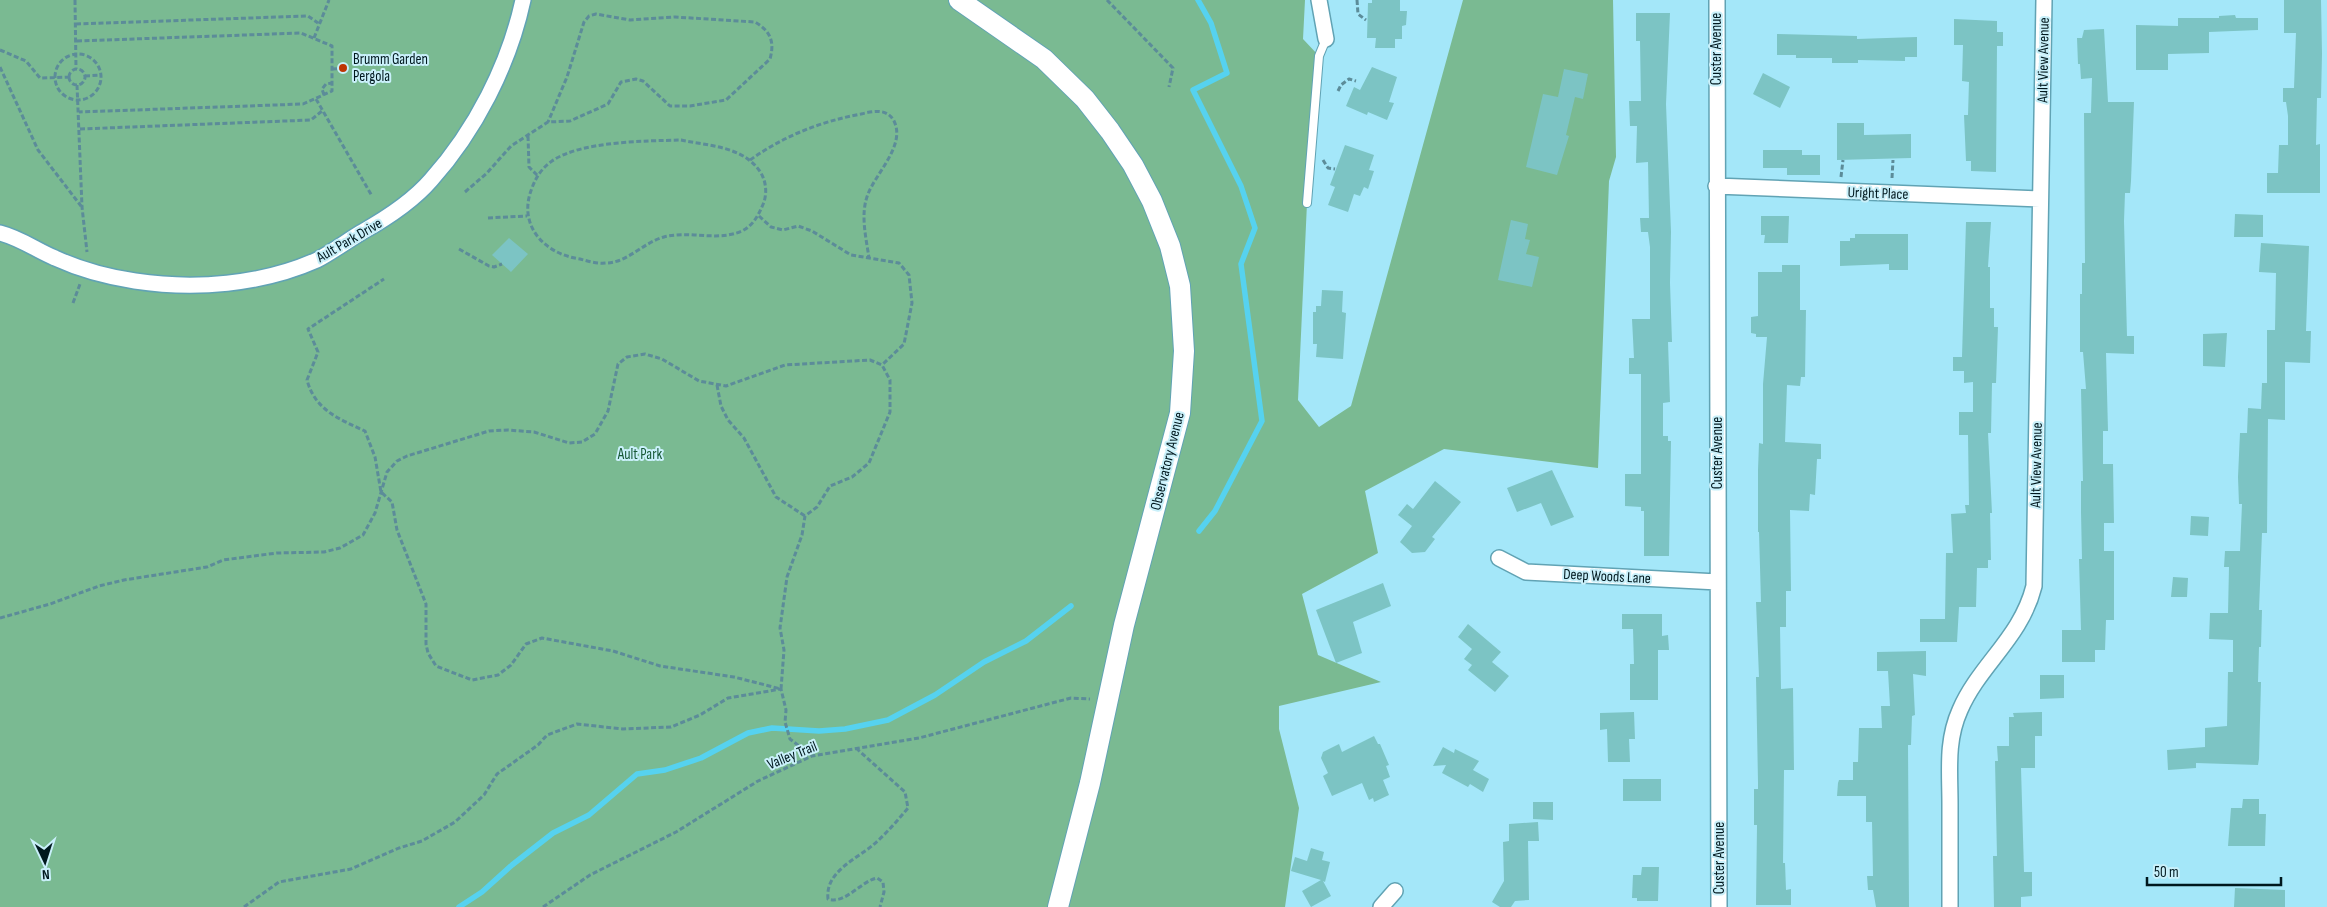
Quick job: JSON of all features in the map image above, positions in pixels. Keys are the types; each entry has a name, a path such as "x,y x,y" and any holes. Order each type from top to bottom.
{"street":[{"name":"Ault Park Drive","path":"5,234 83,269 133,281 166,284 198,285 239,282 278,273 317,259 388,218 430,182 474,120 497,76 524,0"},
{"name":"Observatory Avenue","path":"959,0 1044,59 1085,99 1110,131 1133,165 1152,201 1170,246 1180,286 1184,351 1180,413 1124,625 1090,782 1058,907"},
{"path":"1319,0 1326,39"},
{"name":"Custer Avenue","path":"1717,0 1719,907"},
{"name":"Ault View Avenue","path":"1950,907 1948,758 1952,733 1960,709 1968,694 2021,621 2029,604 2034,586 2044,0"},
{"name":"Uright Place","path":"1716,186 2040,199"},
{"path":"0,223 5,234"},
{"name":"Deep Woods Lane","path":"1499,558 1526,572 1718,582"},
{"path":"1381,907 1395,891"}],"lane":[{"path":"1307,203 1319,56 1326,39"}],"path":[{"path":"74,0 77,41 76,69"},
{"path":"314,38 318,23 329,0"},
{"path":"1107,0 1172,68 1169,86"},
{"path":"1357,0 1358,14 1366,20"},
{"path":"465,192 487,173 511,146 548,122 567,77 584,22 589,16 596,14 630,20 675,17 755,22 766,28 771,37 773,50 770,59 726,100 690,106 670,106 643,81 636,79 621,82 608,104 586,115 570,121 548,122"},
{"path":"76,24 308,16 318,23"},
{"path":"77,41 301,33 332,46 332,91 303,104 79,112"},
{"path":"0,50 26,61 40,78 69,77"},
{"path":"76,55 88,56 97,64 101,75 101,82 96,92 90,97 78,101 68,98 58,90 54,78 60,61 66,56 76,55"},
{"path":"0,67 38,150 82,207"},
{"path":"332,69 349,68"},
{"path":"69,77 72,70 76,69 80,69 85,76"},
{"path":"85,76 101,75"},
{"path":"77,85 84,80 85,76"},
{"path":"69,77 70,81 77,85"},
{"path":"1338,91 1341,85 1349,79 1356,81"},
{"path":"324,95 322,90 326,84 332,83"},
{"path":"77,85 82,207 87,252"},
{"path":"316,99 372,196"},
{"path":"80,129 311,120 322,111"},
{"path":"750,160 773,144 810,127 865,113 882,111 892,117 897,127 893,149 868,194 864,212 870,258"},
{"path":"528,136 529,167 537,175"},
{"path":"681,140 734,150 750,160 755,163 766,182 766,197 758,216 743,230 722,237 687,233 662,237 622,259 606,264 572,258 545,246 532,231 527,216 529,195 537,175 552,161 578,151 623,142 681,140"},
{"path":"1843,160 1841,177 1846,177"},
{"path":"488,218 527,216"},
{"path":"758,216 771,227 782,230 798,226 812,231 851,255 899,263 909,275 912,303 904,344 882,365"},
{"path":"459,249 494,268 502,264"},
{"path":"384,279 308,329 318,352 307,380 318,404 333,416 365,431 375,457 381,492 392,502 397,530 426,604 428,653 436,666 472,680 498,674 511,665 526,644 542,638 613,651 660,666 734,677 781,689"},
{"path":"73,304 80,283"},
{"path":"0,618 57,602 99,586 124,580 207,567 223,560 277,553 324,552 340,548 363,534 375,513 387,472 397,461 425,449 450,445 479,433 508,430 534,432 569,443 582,442 595,434 608,411 618,364 627,357 645,354 662,359 699,381 726,386 785,365 870,360 882,365 890,380 890,412 869,463 852,477 830,486 817,507 805,516 802,535 787,577 782,611 780,628 784,650 781,689 786,710 785,722 790,739 812,756"},
{"path":"717,385 721,406 728,420 744,438 776,497 805,516"},
{"path":"244,907 279,882 351,869 399,848 422,841 455,822 484,795 497,774 538,745 548,734 576,724 623,729 671,727 700,715 728,698 781,689"},
{"name":"Valley Trail","path":"543,907 590,875 676,832 758,781 812,756 920,738 1071,698 1108,701"},
{"path":"856,748 905,792 908,808 872,846 850,861 832,879 827,890 828,899 834,901 843,898 871,879 877,878 883,882 884,892 880,907"}],"green space":[{"name":"Ault Park","path":"0,0 1305,0 1303,39 1319,56 1307,203 1298,400 1319,427 1351,406 1463,0 1613,0 1616,157 1609,181 1598,468 1444,449 1365,491 1378,553 1302,594 1318,655 1381,682 1279,706 1279,729 1299,808 1285,907 0,907"}],"building":[{"path":"1372,0 1400,0 1400,11 1407,11 1406,25 1402,26 1402,39 1395,39 1395,48 1375,48 1376,38 1367,38 1368,3 1372,3"},
{"path":"2284,0 2321,0 2321,98 2317,98 2316,145 2320,144 2320,193 2267,193 2267,173 2278,173 2279,145 2288,145 2288,116 2286,102 2283,102 2283,88 2294,88 2296,33 2284,33"},
{"path":"1636,13 1670,13 1666,104 1671,232 1672,342 1668,342 1670,402 1663,403 1663,436 1668,436 1668,441 1671,441 1669,556 1644,556 1644,511 1641,511 1641,507 1625,506 1625,474 1641,474 1641,374 1629,374 1629,358 1634,358 1632,319 1650,319 1650,247 1648,232 1641,232 1640,218 1649,218 1648,162 1636,163 1637,126 1630,126 1629,101 1641,101 1640,41 1636,41"},
{"path":"2235,15 2236,18 2258,18 2258,30 2209,32 2209,53 2168,54 2168,70 2136,70 2136,25 2178,26 2178,18 2219,18 2219,16"},
{"path":"1954,19 1997,21 1997,32 2003,32 2003,46 1997,46 1996,172 1971,171 1971,161 1966,161 1964,115 1968,115 1969,82 1962,81 1963,45 1954,45"},
{"path":"2104,29 2108,102 2134,102 2130,193 2125,193 2124,221 2127,336 2134,336 2134,354 2106,353 2108,431 2103,431 2103,464 2113,464 2114,523 2104,523 2104,551 2114,551 2114,620 2106,620 2105,650 2095,650 2095,662 2062,662 2062,630 2081,630 2079,559 2082,559 2081,481 2083,481 2081,389 2086,389 2083,352 2080,352 2080,294 2082,294 2082,263 2085,263 2084,113 2091,113 2092,78 2081,79 2080,64 2078,64 2077,38 2082,38 2084,30"},
{"path":"1777,34 1857,36 1857,39 1917,37 1917,57 1905,57 1905,61 1858,60 1858,63 1832,63 1832,58 1796,58 1796,55 1777,55"},
{"path":"1372,67 1397,77 1389,102 1394,103 1387,120 1368,112 1367,115 1346,106 1354,87 1360,90"},
{"path":"1564,69 1588,74 1583,99 1575,97 1566,135 1569,136 1557,175 1526,167 1543,94 1558,97"},
{"path":"1763,73 1790,87 1780,108 1753,94"},
{"path":"1837,123 1864,123 1864,135 1911,134 1911,158 1837,160"},
{"path":"1345,145 1374,155 1369,170 1374,171 1368,189 1364,187 1360,196 1354,194 1348,212 1328,205 1335,187 1330,185"},
{"path":"1763,150 1802,150 1802,155 1820,155 1820,175 1787,175 1787,168 1763,168"},
{"path":"2235,214 2263,215 2263,237 2234,237"},
{"path":"1761,216 1789,216 1788,243 1764,243 1765,235 1761,235"},
{"path":"1511,220 1528,224 1525,239 1530,240 1526,254 1539,257 1532,287 1498,280"},
{"path":"1966,222 1991,222 1988,267 1990,267 1990,308 1994,308 1994,327 1998,327 1996,383 1992,383 1991,433 1988,433 1992,513 1990,513 1991,560 1988,560 1988,568 1977,568 1976,607 1959,607 1957,642 1920,642 1920,619 1945,619 1946,553 1953,553 1951,514 1966,513 1965,505 1969,505 1968,435 1959,435 1959,412 1973,412 1973,382 1964,383 1964,371 1953,371 1953,357 1962,357"},
{"path":"1855,234 1908,234 1908,270 1889,270 1889,264 1840,266 1840,241 1850,241 1850,238 1855,238"},
{"path":"509,238 528,254 511,272 492,255"},
{"path":"2261,243 2309,246 2306,331 2311,331 2310,363 2285,362 2285,420 2268,419 2267,533 2262,533 2259,610 2262,610 2258,682 2261,682 2258,765 2196,763 2196,768 2168,770 2167,750 2205,747 2205,728 2227,726 2228,672 2233,672 2233,640 2209,639 2210,613 2228,613 2229,567 2224,567 2225,551 2240,551 2242,504 2239,504 2238,477 2240,433 2247,433 2248,408 2261,409 2262,383 2267,383 2267,330 2275,330 2276,273 2259,272"},
{"path":"1782,265 1800,265 1800,310 1806,310 1805,377 1801,377 1800,386 1787,385 1785,442 1821,444 1821,459 1817,459 1815,495 1810,494 1809,511 1790,510 1791,591 1786,591 1786,627 1780,627 1781,689 1793,688 1794,770 1784,770 1783,863 1785,863 1786,890 1791,889 1791,905 1756,905 1757,825 1754,825 1754,789 1758,789 1756,677 1759,677 1756,602 1761,602 1758,470 1759,443 1763,444 1763,384 1767,337 1756,337 1756,334 1751,333 1751,317 1758,316 1758,272 1782,272"},
{"path":"1322,290 1343,291 1342,312 1346,313 1343,359 1316,357 1317,344 1313,344 1313,312 1316,312 1316,306 1321,306"},
{"path":"2227,333 2225,367 2203,366 2203,334"},
{"path":"1552,470 1574,517 1551,526 1541,503 1517,512 1507,488"},
{"path":"1435,481 1461,502 1432,537 1435,539 1425,552 1412,553 1400,542 1412,526 1398,515 1407,504 1413,509"},
{"path":"2191,516 2209,517 2208,536 2190,535"},
{"path":"2173,577 2188,578 2187,597 2171,597"},
{"path":"1383,583 1391,606 1353,622 1362,653 1336,663 1316,610"},
{"path":"1622,614 1662,614 1662,636 1668,635 1669,650 1658,650 1658,700 1630,700 1630,664 1634,664 1633,629 1622,629"},
{"path":"1468,624 1501,652 1492,662 1509,676 1495,692 1468,670 1472,665 1464,659 1472,649 1458,637"},
{"path":"1926,651 1926,676 1913,674 1915,715 1912,716 1911,745 1908,745 1909,907 1876,907 1873,890 1868,890 1867,876 1873,876 1872,822 1866,822 1866,796 1837,796 1838,783 1839,780 1853,780 1853,762 1858,762 1859,728 1882,728 1881,706 1890,706 1888,671 1877,671 1877,652"},
{"path":"2040,675 2064,675 2064,698 2040,699"},
{"path":"1634,712 1635,739 1629,739 1630,762 1608,762 1607,729 1600,730 1600,713"},
{"path":"2042,712 2042,736 2035,736 2035,768 2021,768 2024,872 2032,872 2032,896 2021,897 2021,907 1994,907 1993,856 1997,856 1995,761 1998,761 1997,746 2009,746 2009,717 2014,717 2013,713"},
{"path":"1374,736 1378,744 1380,744 1389,765 1386,766 1390,777 1383,780 1389,795 1374,802 1373,798 1369,800 1362,783 1332,796 1323,776 1328,773 1321,758 1323,752 1339,744 1342,752"},
{"path":"1443,747 1454,753 1455,749 1479,761 1473,770 1489,779 1483,792 1470,784 1468,787 1442,773 1446,765 1433,766"},
{"path":"1623,779 1661,779 1661,801 1623,801"},
{"path":"2243,799 2259,799 2259,814 2266,814 2265,846 2228,846 2231,808 2242,808"},
{"path":"1533,802 1553,802 1553,820 1533,819"},
{"path":"1538,822 1539,841 1528,841 1529,900 1515,901 1511,907 1500,907 1492,902 1504,881 1503,842 1509,841 1509,824"},
{"path":"1311,848 1324,852 1322,860 1330,862 1325,882 1323,881 1331,896 1311,907 1302,891 1321,880 1291,871 1295,857 1307,861"},
{"path":"1642,867 1659,867 1658,901 1637,901 1637,898 1632,898 1633,875 1641,875"},
{"path":"2235,888 2285,890 2285,907 2234,907"}],"waterway":[{"path":"1198,0 1211,23 1227,73 1193,90 1241,186 1255,228 1241,264 1262,421 1215,511 1199,531"},
{"path":"459,907 482,892 512,865 553,833 589,815 637,774 665,770 701,758 748,733 772,728 819,731 845,729 888,720 935,695 984,662 1026,641 1071,606"}],"place":[{"name":"Brumm Garden Pergola","path":"343,68"}]}
